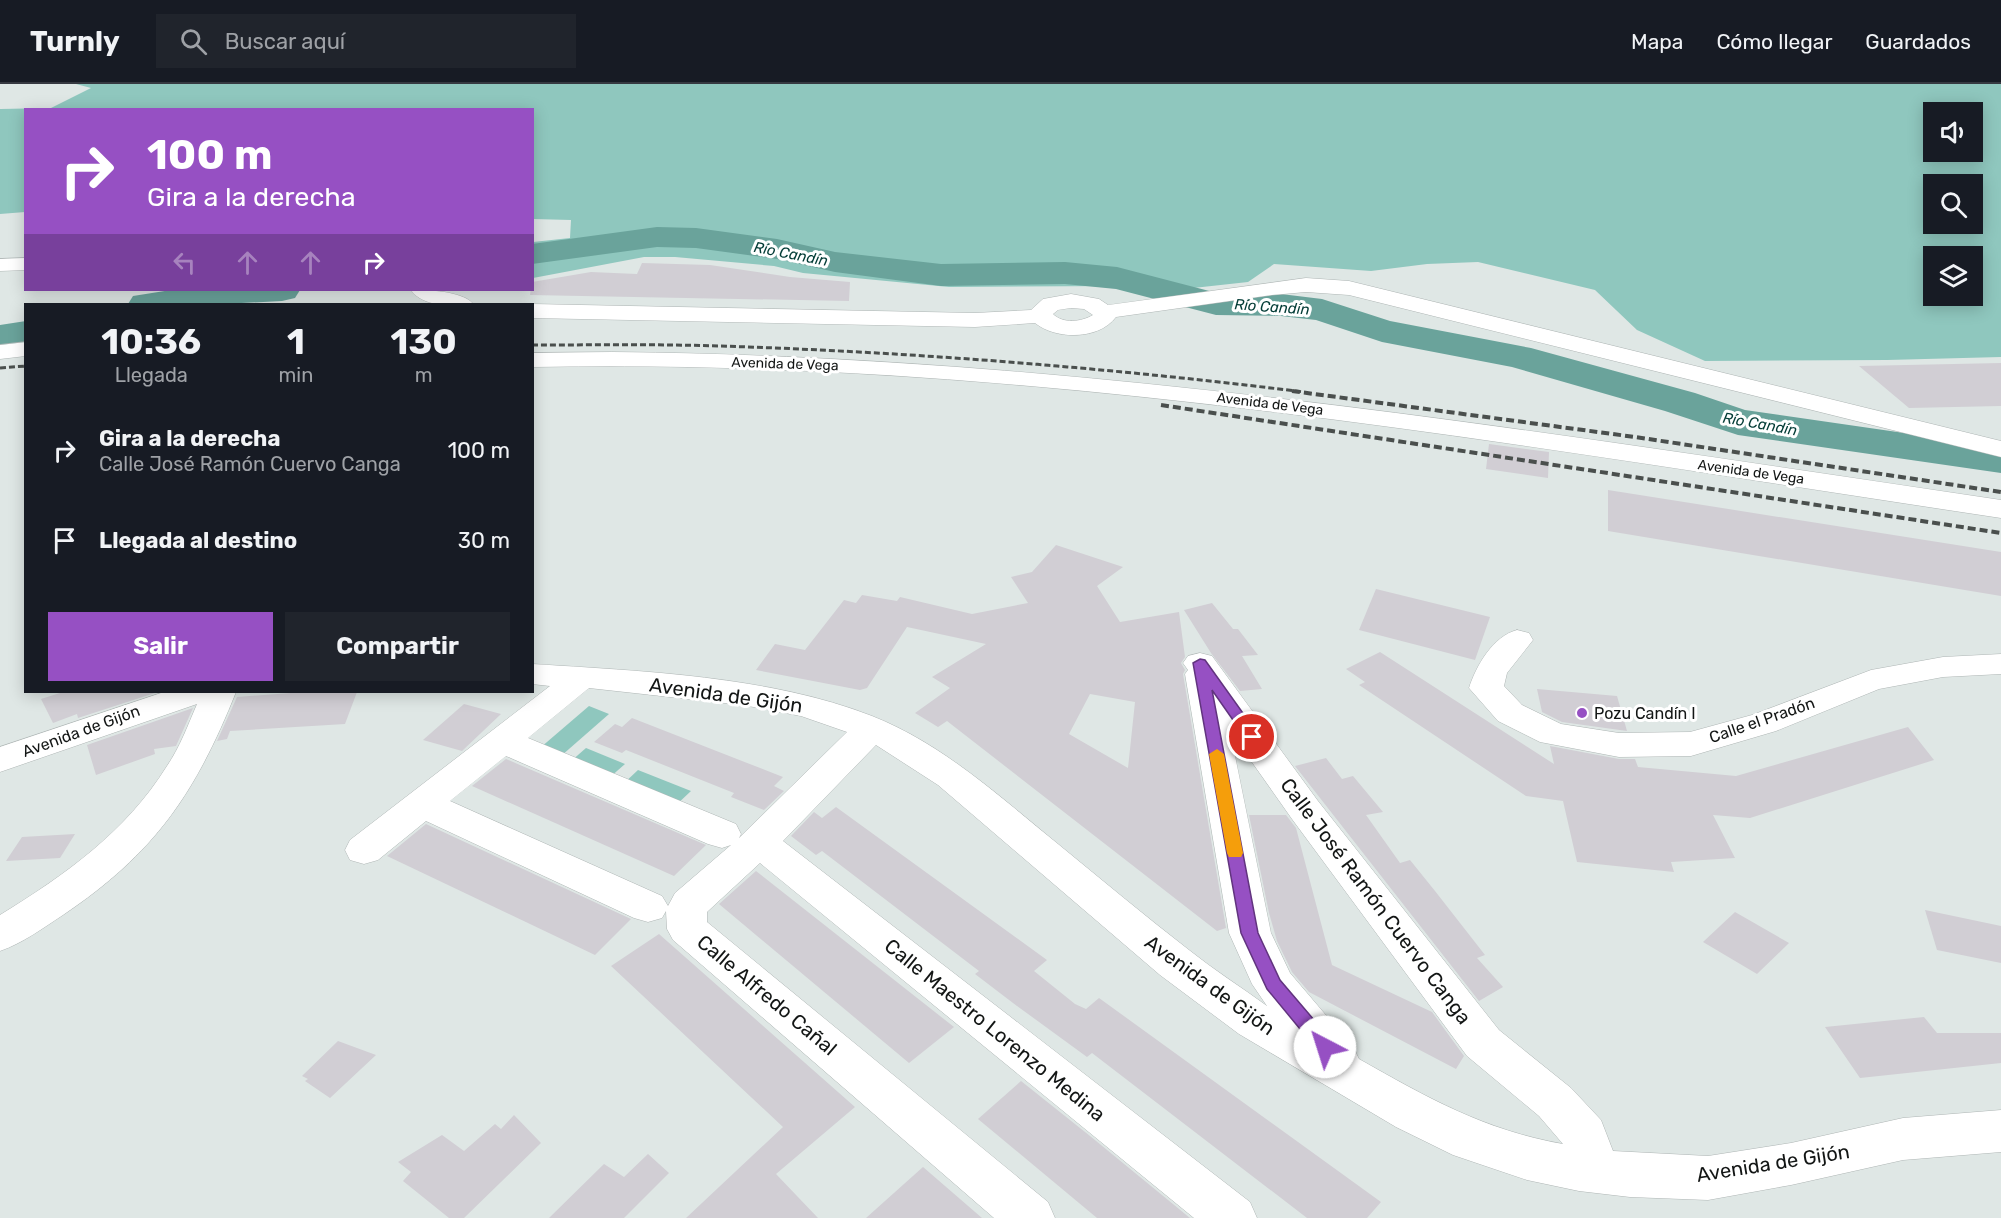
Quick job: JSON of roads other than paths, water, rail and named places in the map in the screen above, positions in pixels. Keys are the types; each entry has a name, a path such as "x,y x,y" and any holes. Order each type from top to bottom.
{"street":[{"path":"0,265 24,264"},
{"path":"534,311 975,320 1041,316 1041,312 1051,304 1071,301 1092,304 1104,312 1306,285 1349,288 2001,450"},
{"path":"428,293 459,303"},
{"path":"0,352 24,349"},
{"name":"Avenida de Vega","path":"534,360 618,359 796,364 1019,378 1162,391 1482,432 2001,509"},
{"name":"Calle el Pradón","path":"1516,640 1491,671 1486,687 1510,713 1552,734 1619,745 1691,744 1764,723 1870,680 1943,668 2001,664"},
{"name":"Calle José Ramón Cuervo Canga","path":"1351,1078 1274,984 1250,933 1200,663 1305,810 1483,1043 1554,1102 1584,1135 1595,1171"},
{"name":"Avenida de Gijón","path":"534,674 582,677 754,696 808,706 894,740 951,776 1175,963 1255,1021 1413,1113 1470,1140 1527,1160 1630,1175 1708,1178 1791,1164 1904,1139 2001,1131"},
{"path":"364,850 424,805 582,677"},
{"name":"Avenida de Gijón","path":"0,760 152,705 194,693"},
{"path":"0,935 96,872 131,840 167,795 184,768 219,693"},
{"name":"Calle Alfredo Cañal","path":"871,729 740,838 689,904 685,915 688,928 1030,1218"},
{"name":"Calle Maestro Lorenzo Medina","path":"503,741 740,838 1232,1218"},
{"path":"424,805 648,907"}],"waterway":[{"name":"Río Candín","path":"534,254 657,237 696,238 777,249 835,262 941,275 1065,273 1117,278 1216,304 1281,305 1322,310 1382,331 1517,356 1680,402 1738,422 2001,460"},
{"name":"Río Candín","path":"153,303 241,291"},
{"name":"Río Candín","path":"0,337 24,332"}],"railway":[{"path":"534,345 696,345 865,352 1085,368 1304,392"},
{"path":"0,368 24,366"},
{"path":"1292,391 1635,437 2001,492"},
{"path":"1161,405 2001,533"}],"place":[{"name":"Pozu Candín I","path":"1582,713"}]}
